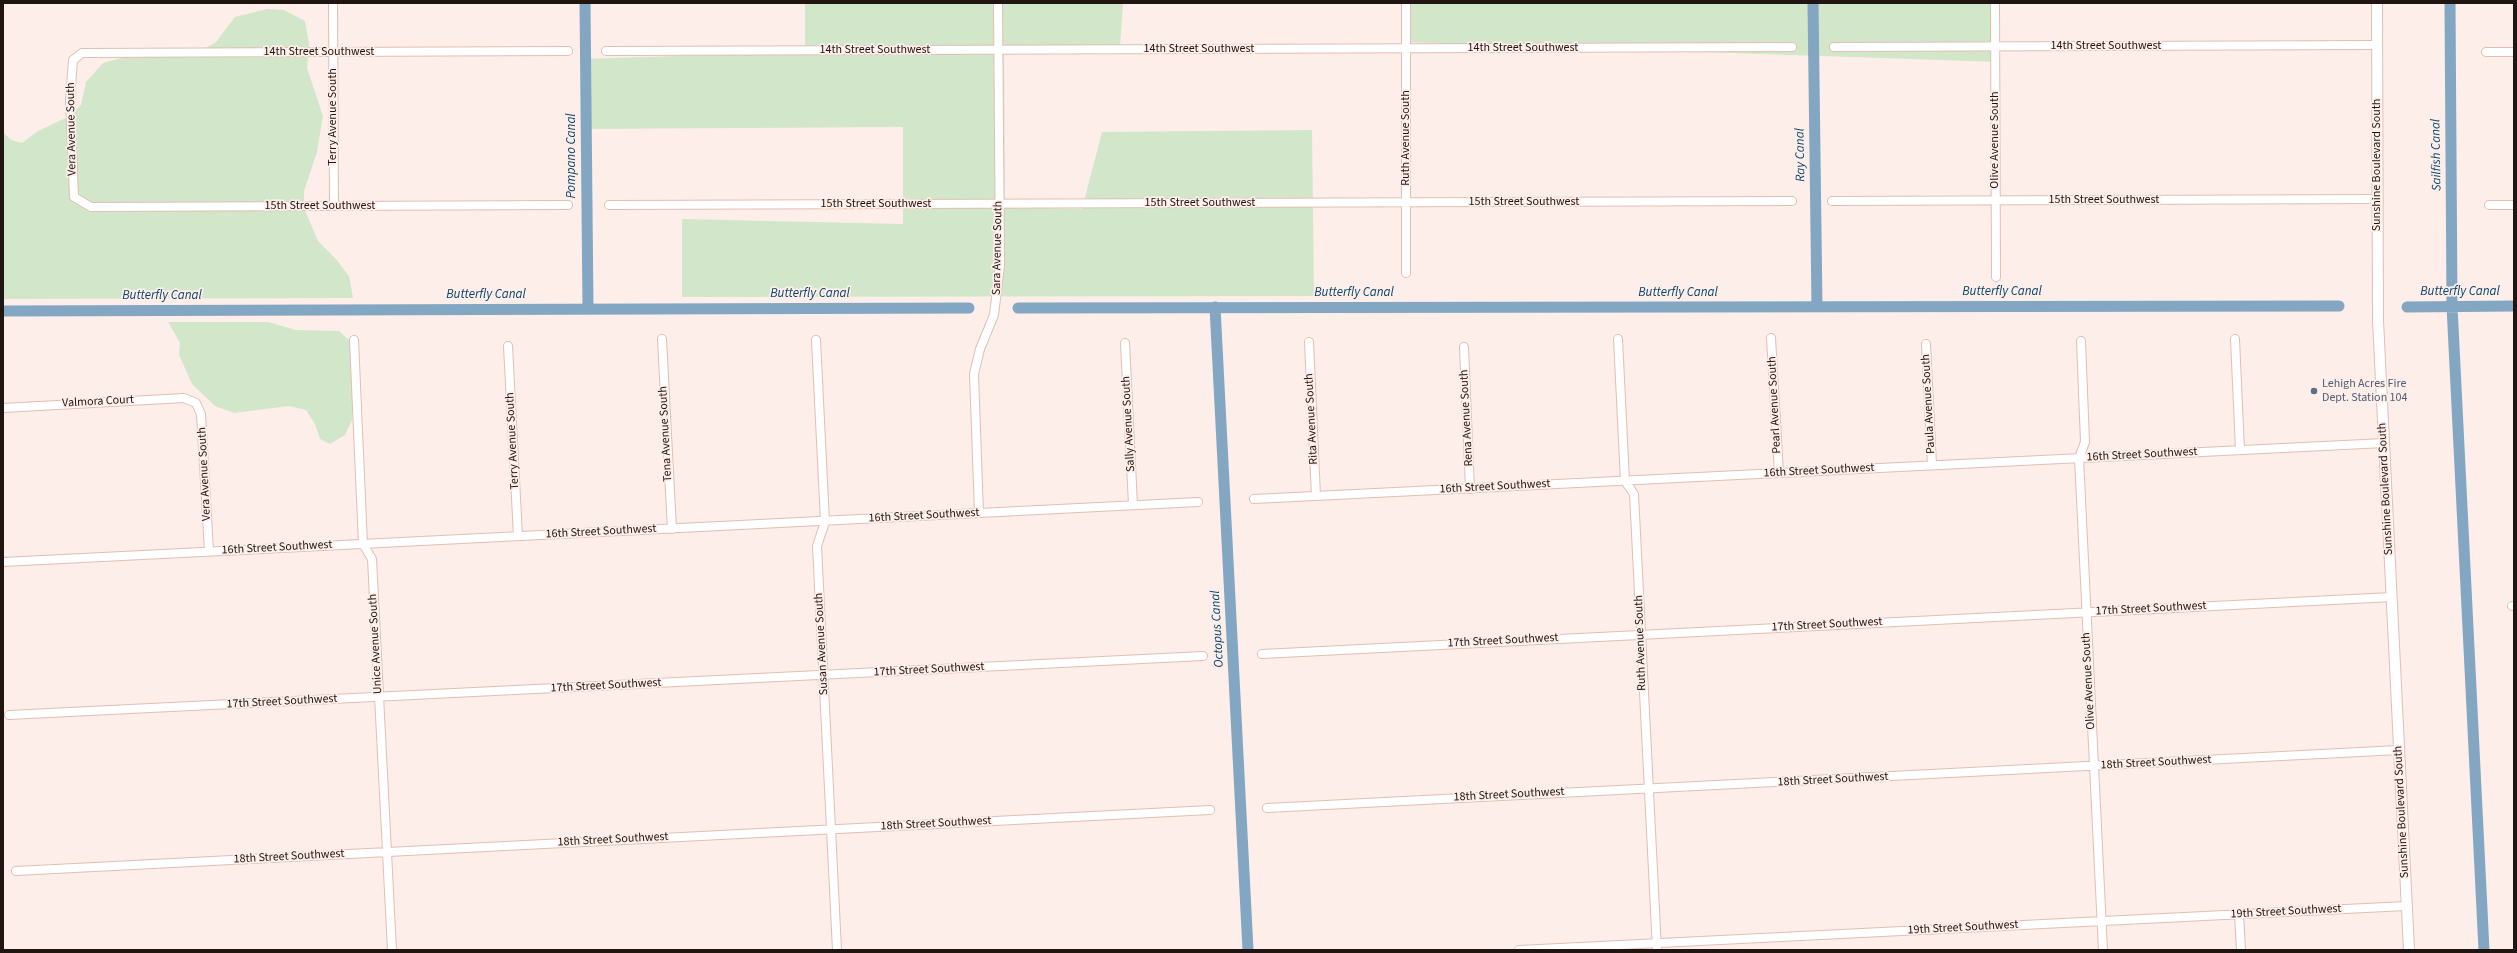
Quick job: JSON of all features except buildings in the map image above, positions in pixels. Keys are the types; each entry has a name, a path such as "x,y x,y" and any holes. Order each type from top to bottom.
{"street":[{"name":"Terry Avenue South","path":"333,3 334,206"},
{"name":"Sara Avenue South","path":"979,513 974,374 980,349 990,326 997,303 1000,265 998,203 998,3"},
{"name":"Ruth Avenue South","path":"1406,3 1406,273"},
{"name":"Olive Avenue South","path":"1994,3 1996,277"},
{"name":"Sunshine Boulevard South","path":"2377,3 2378,320 2409,950"},
{"name":"14th Street Southwest","path":"1834,47 2377,45"},
{"name":"14th Street Southwest","path":"606,51 1792,47"},
{"name":"14th Street Southwest","path":"73,60 82,53 568,51"},
{"path":"2486,52 2514,52"},
{"name":"Vera Avenue South","path":"73,60 70,101 74,197"},
{"name":"15th Street Southwest","path":"74,197 91,207 568,206"},
{"name":"15th Street Southwest","path":"1832,201 2377,199"},
{"name":"15th Street Southwest","path":"609,205 1792,201"},
{"path":"2489,205 2514,205"},
{"name":"Pearl Avenue South","path":"1771,338 1779,473"},
{"name":"Tena Avenue South","path":"662,339 672,529"},
{"name":"Ruth Avenue South","path":"1618,339 1625,481 1634,494 1657,946"},
{"path":"2235,339 2240,450"},
{"name":"Unice Avenue South","path":"354,340 363,544 372,559 392,950"},
{"name":"Susan Avenue South","path":"816,340 825,522 817,546 837,950"},
{"name":"Olive Avenue South","path":"2081,341 2085,442 2078,458 2103,950"},
{"name":"Rita Avenue South","path":"1309,342 1316,496"},
{"name":"Sally Avenue South","path":"1125,344 1133,506"},
{"name":"Paula Avenue South","path":"1926,344 1932,465"},
{"name":"Terry Avenue South","path":"508,346 518,536"},
{"name":"Rena Avenue South","path":"1464,347 1470,489"},
{"name":"Valmora Court","path":"3,408 170,398 184,398 192,401"},
{"name":"Vera Avenue South","path":"192,401 196,403 201,414 210,551"},
{"name":"16th Street Southwest","path":"1254,499 2384,443"},
{"name":"16th Street Southwest","path":"3,562 825,522 1198,502"},
{"name":"17th Street Southwest","path":"1262,654 2392,597"},
{"name":"17th Street Southwest","path":"9,715 1203,656"},
{"name":"18th Street Southwest","path":"1267,808 2399,750"},
{"name":"18th Street Southwest","path":"16,871 1210,810"},
{"name":"19th Street Southwest","path":"1519,950 1657,946 2101,921 2406,906"},
{"path":"2239,914 2241,950"}],"green space":[{"path":"805,3 1123,3 1120,46 1004,47 1005,207 1082,209 1102,132 1312,130 1314,296 682,297 682,219 903,224 903,127 582,129 581,59 805,52"},
{"path":"1407,3 1998,3 2000,62 1405,42"},
{"path":"267,9 284,10 305,21 309,44 307,68 323,116 317,152 304,191 304,208 318,241 336,259 349,276 353,298 3,299 3,132 11,140 22,143 38,131 72,115 81,105 86,82 103,63 132,55 169,57 196,54 216,42 235,17"},
{"path":"168,322 268,322 296,330 339,331 349,340 353,355 352,420 345,435 330,444 320,439 315,424 306,410 289,406 234,413 215,406 192,384 179,355 180,343"}],"waterway":[{"name":"Pompano Canal","path":"585,3 588,309"},
{"name":"Ray Canal","path":"1813,3 1817,307"},
{"name":"Sailfish Canal","path":"2450,3 2452,306 2484,950"},
{"name":"Butterfly Canal","path":"1018,308 2339,306"},
{"name":"Butterfly Canal","path":"2407,307 2514,306"},
{"name":"Octopus Canal","path":"1215,307 1248,950"},
{"name":"Butterfly Canal","path":"3,311 969,308"}],"place":[{"name":"Lehigh Acres Fire Dept. Station 104","path":"2314,391"}]}
